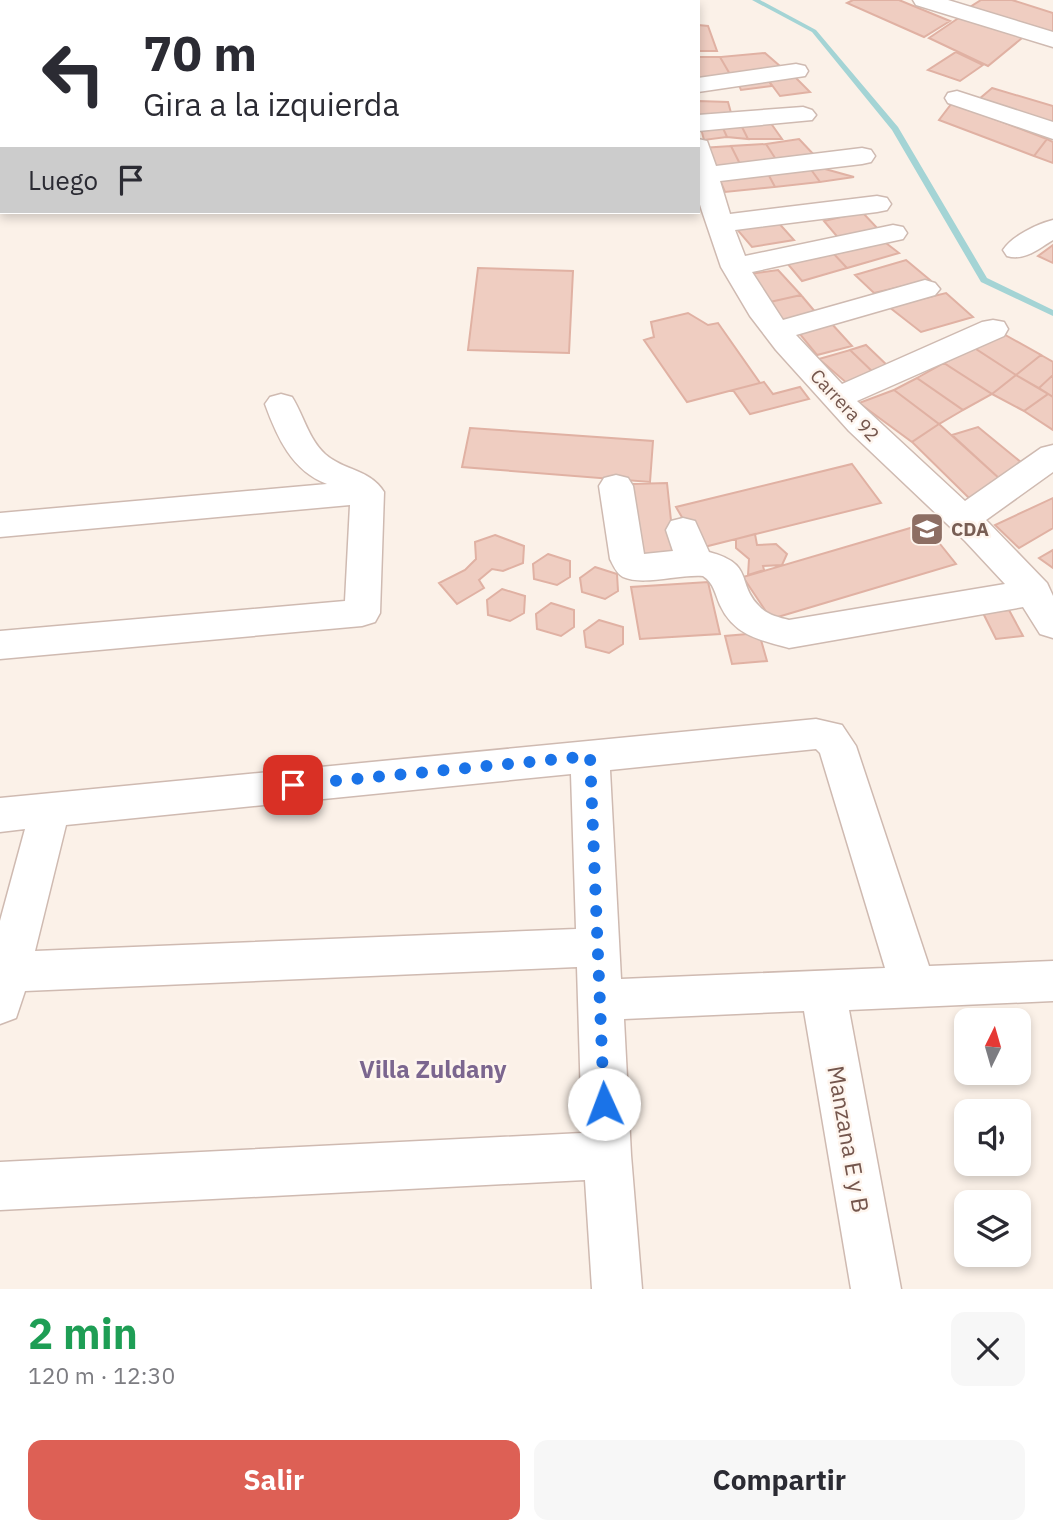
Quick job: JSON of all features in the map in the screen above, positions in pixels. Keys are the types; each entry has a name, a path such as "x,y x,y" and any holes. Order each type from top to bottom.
{"street":[{"path":"925,0 963,6 1053,40"},
{"path":"700,85 796,71"},
{"path":"957,99 1053,131"},
{"path":"700,123 803,115"},
{"path":"702,161 862,156"},
{"name":"Carrera 92","path":"702,161 735,267 759,309 886,449 963,519 1034,592 1053,624"},
{"path":"720,224 877,204"},
{"path":"1017,250 1053,228"},
{"path":"735,267 893,233"},
{"path":"777,331 925,289"},
{"path":"837,398 993,329"},
{"path":"0,645 362,612 367,492 359,483 328,471 305,453 294,437 281,404"},
{"path":"963,519 1053,456"},
{"path":"616,486 627,558 633,567 689,546 726,577 744,615 764,627 789,634 1034,592"},
{"path":"0,525 367,492"},
{"path":"0,815 816,734 828,736 837,746 914,986"},
{"path":"590,756 607,1155 617,1289"},
{"path":"50,810 4,988 598,947"},
{"path":"600,1000 1053,981"},
{"name":"Manzana E y B","path":"823,990 876,1289"},
{"path":"0,1186 607,1155"}],"building":[{"path":"853,0 899,0 950,21 924,37 847,3"},
{"path":"981,0 1012,0 1053,13 1053,32 970,7"},
{"path":"963,15 1027,34 988,66 929,38"},
{"path":"700,25 708,26 717,51 700,51"},
{"path":"956,52 983,65 960,81 928,70"},
{"path":"765,53 781,67 731,76 720,57"},
{"path":"700,57 720,57 731,76 700,82"},
{"path":"792,74 810,92 780,96 766,77"},
{"path":"766,77 772,86 741,90 737,80"},
{"path":"992,88 1053,106 1053,126 978,100"},
{"path":"700,101 728,102 733,120 700,120"},
{"path":"952,103 1047,139 1034,156 939,120"},
{"path":"770,122 782,139 748,139 741,125"},
{"path":"700,125 722,126 727,137 704,140"},
{"path":"741,125 748,139 727,137 722,126"},
{"path":"799,139 816,157 777,161 766,144"},
{"path":"1047,139 1053,142 1053,163 1034,156"},
{"path":"766,144 777,161 742,168 731,146"},
{"path":"731,146 742,168 713,171 702,148"},
{"path":"807,164 820,182 775,187 766,170"},
{"path":"807,164 854,177 820,182"},
{"path":"766,170 775,187 725,192 718,176"},
{"path":"862,212 881,232 840,240 824,221"},
{"path":"776,220 794,240 752,247 735,227"},
{"path":"882,240 899,253 847,268 832,252"},
{"path":"1053,245 1053,263 1038,256"},
{"path":"832,252 847,268 802,281 787,263"},
{"path":"906,260 930,280 874,293 855,275"},
{"path":"478,268 573,271 569,353 468,350"},
{"path":"778,270 801,295 770,302 749,274"},
{"path":"946,293 973,317 921,332 889,307"},
{"path":"801,295 817,314 785,323 770,302"},
{"path":"688,313 708,325 718,323 760,383 687,402 644,340 654,337 651,322"},
{"path":"831,323 852,346 817,355 799,333"},
{"path":"1000,332 1041,355 1016,375 973,347"},
{"path":"866,345 892,370 877,376 850,350"},
{"path":"973,347 1016,375 992,394 944,363"},
{"path":"850,350 877,376 849,385 819,359"},
{"path":"1041,355 1053,362 1053,375 1039,388 1016,375"},
{"path":"944,363 992,394 963,410 917,378"},
{"path":"1016,375 1048,394 1024,411 992,394"},
{"path":"1053,375 1053,397 1039,388"},
{"path":"917,378 963,410 939,424 894,390"},
{"path":"764,382 773,394 800,387 809,399 750,414 733,390"},
{"path":"894,390 939,424 912,442 859,403"},
{"path":"1048,394 1053,397 1053,430 1024,411"},
{"path":"939,424 1001,480 969,498 912,442"},
{"path":"978,427 1022,463 1001,480 952,435"},
{"path":"470,428 653,441 650,482 462,467"},
{"path":"852,464 881,503 700,548 676,507"},
{"path":"667,483 675,558 638,559 631,484"},
{"path":"1053,498 1053,528 1019,548 995,525"},
{"path":"924,524 956,564 771,619 743,577"},
{"path":"755,534 757,545 776,544 787,554 782,565 763,566 764,570 748,575 749,559 736,548 736,539"},
{"path":"495,535 524,546 523,563 503,571 492,569 479,580 484,588 457,604 439,583 465,570 476,559 475,542"},
{"path":"1053,550 1053,568 1039,558"},
{"path":"548,554 570,561 570,577 557,585 534,579 533,564"},
{"path":"595,567 617,574 618,591 605,599 582,592 580,578"},
{"path":"708,582 720,634 640,639 631,587"},
{"path":"502,589 525,596 524,613 510,621 488,615 487,600"},
{"path":"551,603 574,610 574,627 561,636 537,629 536,614"},
{"path":"1009,610 1023,636 996,639 983,613"},
{"path":"599,620 623,627 623,644 609,653 586,647 584,631"},
{"path":"759,633 767,661 732,664 725,636"}],"waterway":[{"path":"755,0 814,31 895,129 984,280 1053,313"}],"place":[{"name":"CDA","path":"927,529"}],"district":[{"name":"Villa Zuldany","path":"433,1069"}],"route":[{"path":"293,785 590,756 604,1104"}]}
